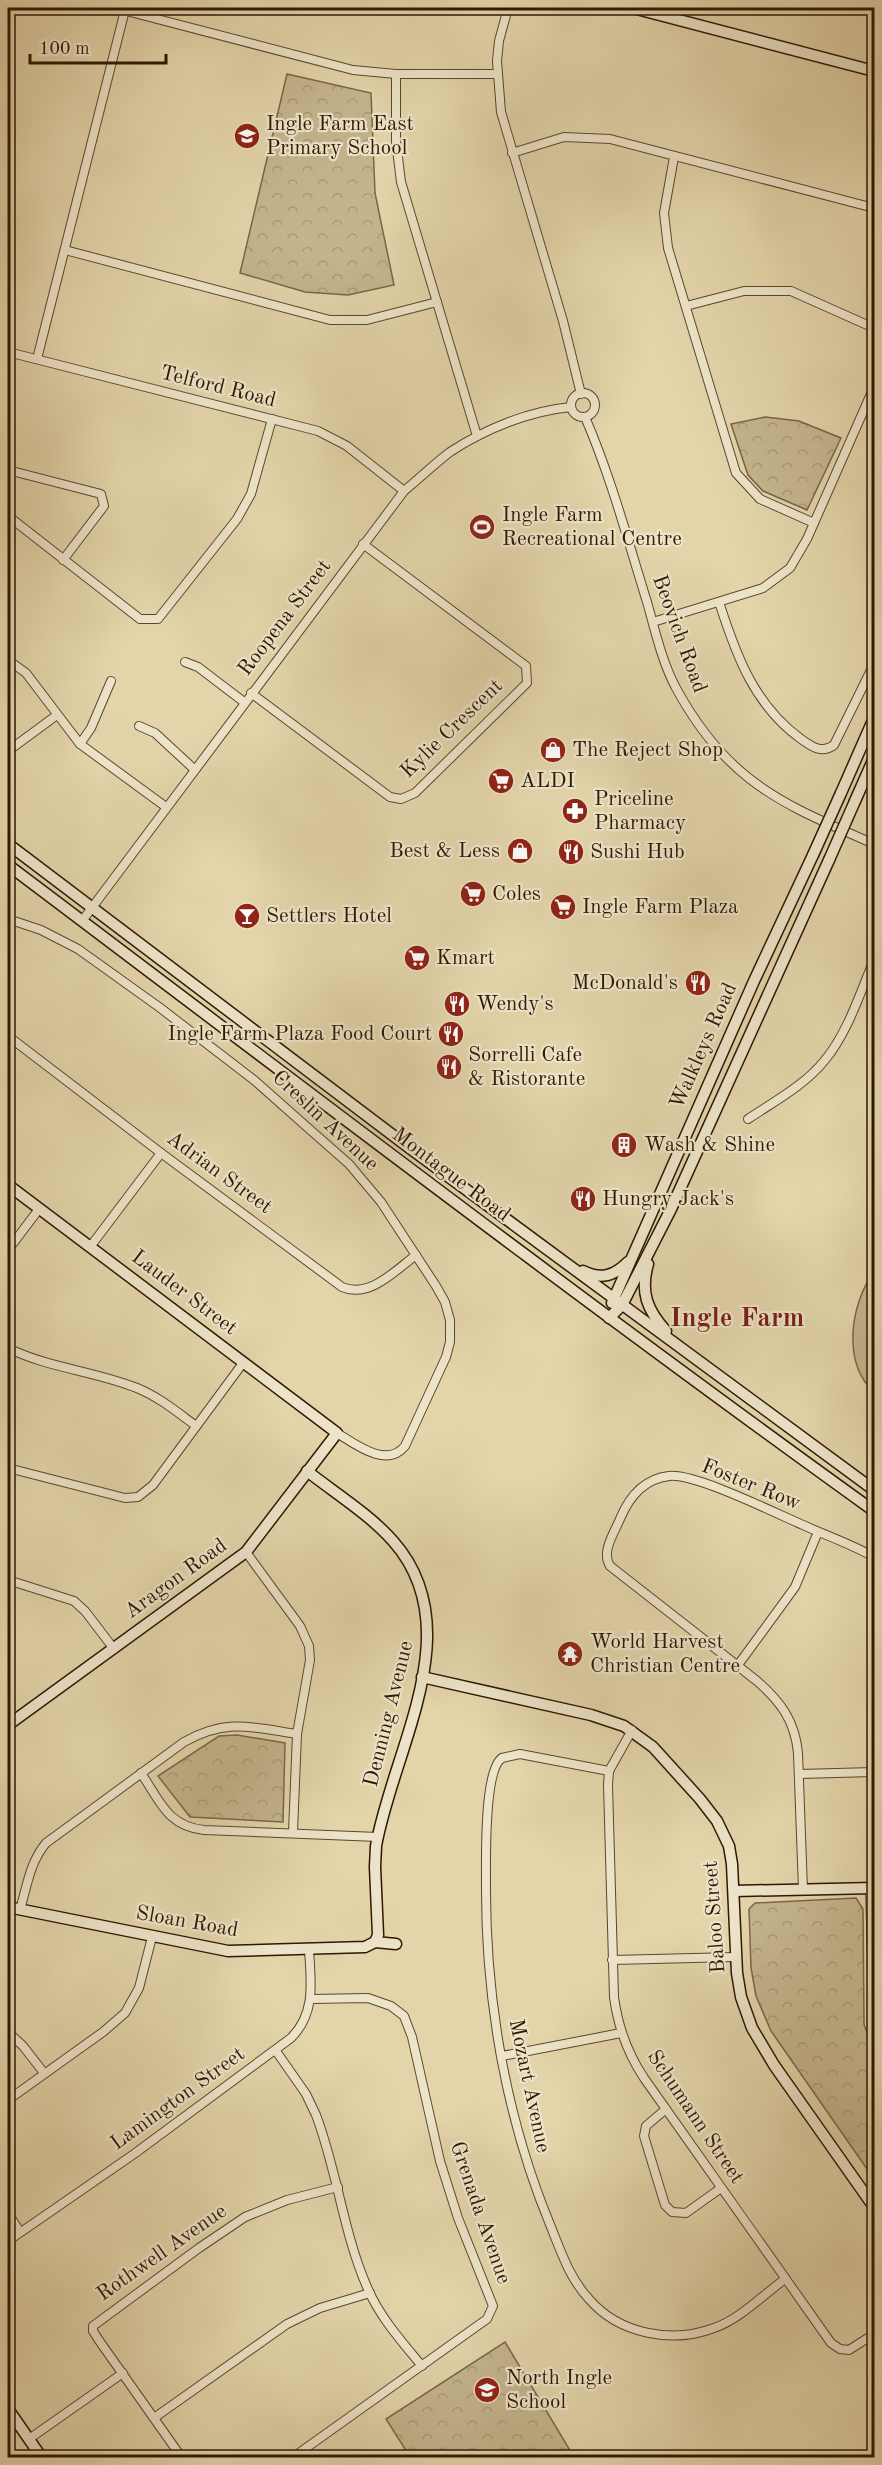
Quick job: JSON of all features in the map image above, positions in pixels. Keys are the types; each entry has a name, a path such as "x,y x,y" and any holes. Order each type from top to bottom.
{"main road":[{"path":"633,8 874,71"},
{"name":"Walkleys Road","path":"609,1318 613,1298 874,718"},
{"name":"Walkleys Road","path":"609,1318 622,1305 655,1241 874,758"},
{"name":"Montague Road","path":"8,844 622,1305 874,1490"},
{"name":"Montague Road","path":"8,865 609,1318 874,1511"},
{"name":"Lauder Street","path":"8,1185 337,1432"},
{"path":"655,1241 644,1278 645,1299 656,1321 679,1347"},
{"path":"559,1258 598,1276 615,1273 630,1260"},
{"name":"Aragon Road","path":"8,1725 246,1552 337,1432"},
{"name":"Denning Avenue","path":"307,1471 391,1538 412,1568 424,1601 427,1617 427,1646 422,1677 378,1837 375,1867 378,1935 375,1942"},
{"name":"Baloo Street","path":"422,1677 591,1715 632,1730 664,1758 717,1821 729,1846 734,1892 735,1957 741,1997 748,2019 761,2044 874,2206"},
{"path":"734,1892 872,1888"},
{"name":"Sloan Road","path":"8,1907 228,1951 365,1947 375,1942 396,1944"},
{"path":"8,2409 42,2457"}],"street":[{"path":"8,13 9,8"},
{"path":"115,8 353,70 396,74 496,75"},
{"path":"508,8 499,41 496,75 501,112 563,321 581,394"},
{"path":"37,359 125,10"},
{"path":"396,74 396,141 400,182 477,436"},
{"path":"512,153 564,137 610,139 874,208"},
{"path":"674,157 664,213 668,248 736,472 760,499 814,523"},
{"path":"64,250 330,320 367,320 437,302"},
{"path":"686,306 744,291 790,291 874,328"},
{"name":"Telford Road","path":"8,352 318,431 347,446 404,491"},
{"path":"653,622 763,588 778,579 795,560 814,523 874,387"},
{"path":"581,394 591,396 595,405 592,413 585,417 576,415 571,407 573,398 581,394"},
{"name":"Roopena Street","path":"82,921 404,491 448,453 477,436 500,425 571,407"},
{"name":"Beovich Road","path":"585,417 617,506 675,687 701,728 722,754 747,777 778,798 874,844"},
{"path":"8,516 140,619 158,619 237,519 251,494 272,419"},
{"path":"8,480 8,470 101,494 104,506 63,560"},
{"name":"Kylie Crescent","path":"251,693 390,797 401,799 415,794 526,683 526,666 363,544"},
{"path":"719,602 735,651 752,686 778,719 793,733 817,748 831,747 837,741 874,664"},
{"path":"8,660 26,673 80,744 166,807"},
{"path":"185,662 198,667 244,702"},
{"path":"80,744 91,728 111,681"},
{"path":"8,751 57,715"},
{"path":"139,726 155,733 194,769"},
{"name":"Creslin Avenue","path":"8,920 51,935 91,956 254,1080 349,1164 381,1202 416,1255 441,1294 449,1314 448,1348 438,1374 405,1446 399,1453 388,1456 378,1455 337,1432"},
{"path":"748,1119 806,1080 826,1059 845,1027 872,970 874,960"},
{"name":"Adrian Street","path":"8,1036 161,1153 347,1289 358,1291 371,1287 416,1255"},
{"path":"90,1247 161,1153"},
{"path":"8,1250 39,1209"},
{"path":"8,1348 39,1360 136,1388 161,1400 196,1426"},
{"path":"8,1468 125,1498 138,1497 149,1490 243,1363"},
{"name":"Foster Row","path":"803,1890 797,1739 790,1717 772,1694 738,1665 608,1563 608,1548 626,1504 634,1493 645,1484 660,1478 678,1476 722,1491 874,1557"},
{"path":"738,1665 795,1587 818,1532"},
{"path":"246,1552 293,1615 308,1642 310,1660 297,1734 293,1832"},
{"path":"8,1580 74,1602 85,1611 114,1649"},
{"path":"20,1910 35,1858 46,1843 184,1742 214,1728 237,1726 297,1734"},
{"path":"609,1771 632,1730"},
{"name":"Mozart Avenue","path":"609,1771 520,1754 508,1755 496,1764 487,1825 486,1933 491,1986 502,2056 520,2139 544,2210 572,2275 595,2306 615,2320 640,2331 666,2336 691,2334 724,2324 785,2279"},
{"name":"Schumann Street","path":"609,1771 612,1960 614,1997 621,2033 639,2070 835,2347 844,2350 854,2349 874,2334"},
{"path":"141,1773 167,1811 181,1825 204,1830 378,1837"},
{"path":"799,1774 874,1773"},
{"path":"872,1888 874,2029"},
{"path":"8,2100 117,2021 130,2006 142,1980 152,1937"},
{"name":"Lamington Street","path":"8,2241 134,2154 276,2051 302,2026 311,1999 309,1950"},
{"path":"612,1960 735,1957"},
{"name":"Grenada Avenue","path":"292,2457 487,2319 492,2306 458,2218 440,2161 410,2028 398,2010 376,2000 311,1999"},
{"path":"8,2032 23,2046 44,2073"},
{"path":"502,2056 621,2033"},
{"path":"276,2051 310,2103 321,2128 358,2261 370,2293 383,2316 422,2366"},
{"path":"666,2109 646,2126 644,2136 665,2205 672,2212 686,2213 721,2188"},
{"name":"Rothwell Avenue","path":"183,2457 94,2333 93,2328 97,2322 245,2217 288,2199 338,2187"},
{"path":"8,2213 20,2232"},
{"path":"154,2418 287,2324 320,2308 370,2293"},
{"path":"29,2439 123,2373"}],"green space":[{"path":"287,74 371,93 375,193 394,285 348,295 305,292 240,273"},
{"path":"765,417 799,421 841,438 807,510 763,491 748,475 731,424"},
{"path":"874,1272 874,1392 864,1380 857,1366 853,1333 859,1300"},
{"path":"237,1735 285,1743 283,1822 190,1817 158,1776 219,1736"},
{"path":"856,1898 863,1909 864,2024 874,2052 874,2179 771,2031 756,1996 751,1968 749,1909 755,1903"},
{"name":"North Ingle School","path":"505,2342 574,2457 410,2457 386,2419"}],"place":[{"name":"Ingle Farm East Primary School","path":"247,136"},
{"name":"Ingle Farm Recreational Centre","path":"482,527"},
{"name":"The Reject Shop","path":"553,750"},
{"name":"ALDI","path":"501,781"},
{"name":"Priceline Pharmacy","path":"575,811"},
{"name":"Best & Less","path":"520,851"},
{"name":"Sushi Hub","path":"571,852"},
{"name":"Coles","path":"473,894"},
{"name":"Ingle Farm Plaza","path":"563,907"},
{"name":"Settlers Hotel","path":"247,916"},
{"name":"Kmart","path":"417,958"},
{"name":"McDonald's","path":"698,983"},
{"name":"Wendy's","path":"457,1004"},
{"name":"Ingle Farm Plaza Food Court","path":"451,1034"},
{"name":"Sorrelli Cafe & Ristorante","path":"449,1067"},
{"name":"Wash & Shine","path":"624,1145"},
{"name":"Hungry Jack's","path":"583,1199"},
{"name":"World Harvest Christian Centre","path":"570,1654"},
{"name":"North Ingle School","path":"487,2390"}],"district":[{"name":"Ingle Farm","path":"737,1318"}]}
